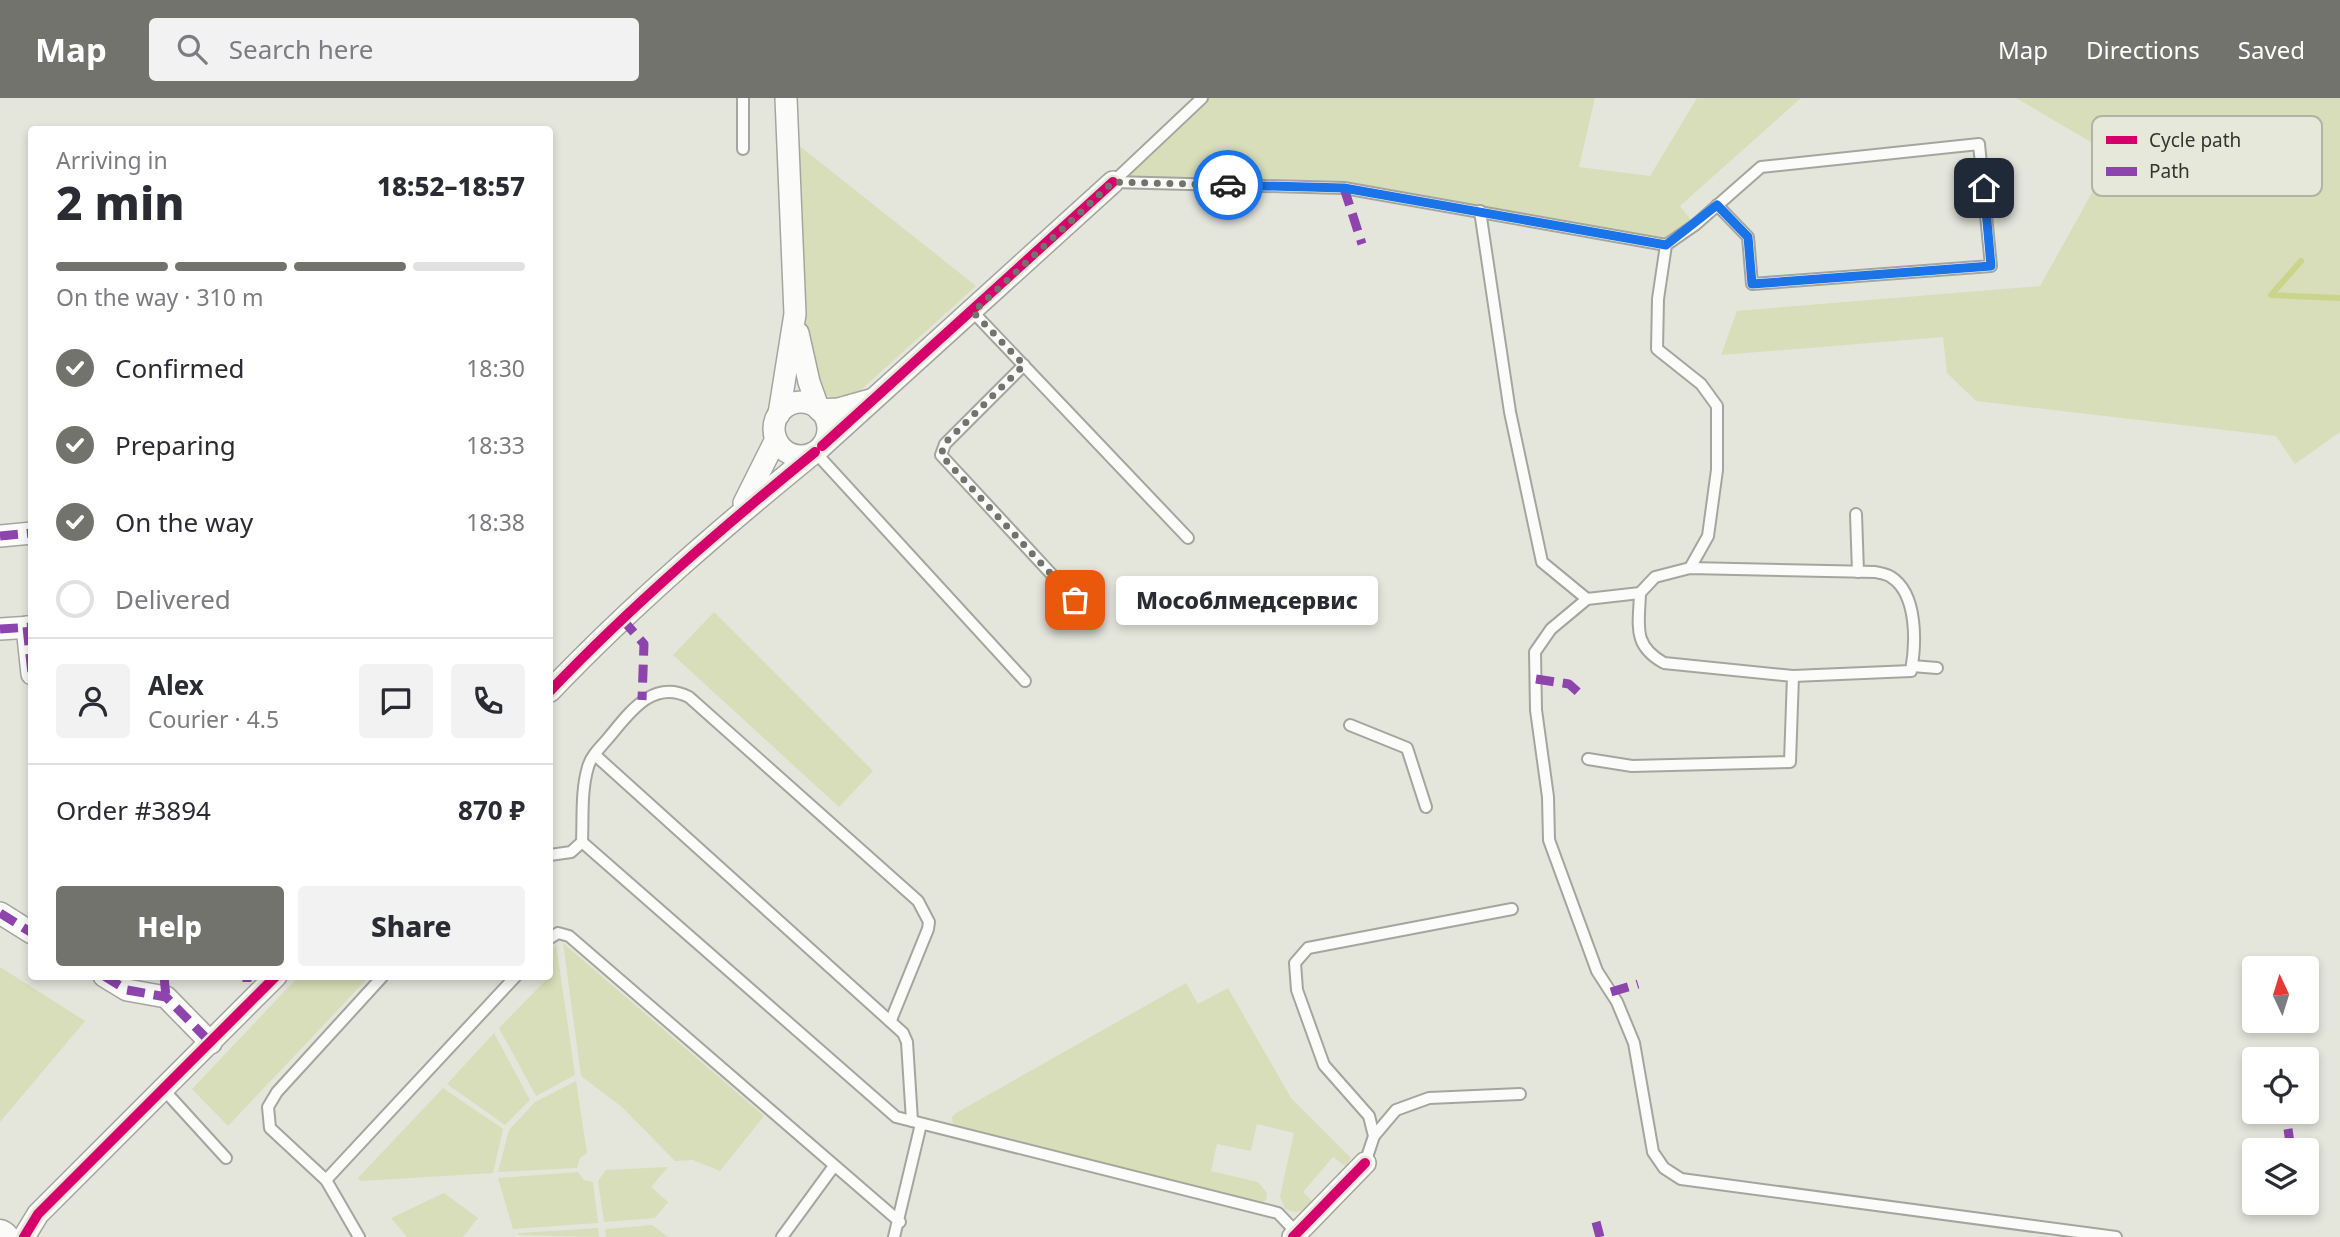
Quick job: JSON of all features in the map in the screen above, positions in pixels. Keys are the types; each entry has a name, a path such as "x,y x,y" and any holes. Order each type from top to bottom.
{"street":[{"path":"786,98 795,314 809,382 828,429 819,449"},
{"path":"553,688 622,620 735,517 878,397 1113,182"},
{"path":"735,517 752,490 776,439 775,426 795,314"},
{"path":"779,414 798,403 819,410 838,410 878,397"},
{"path":"776,439 784,449 795,455 819,449"},
{"path":"0,536 28,533"},
{"path":"0,629 28,627"},
{"path":"0,913 28,930"},
{"path":"111,980 127,990 165,987 211,1043"},
{"path":"24,1237 38,1214 272,980"},
{"path":"1295,1235 1365,1163"},
{"path":"0,1227 38,1214"}],"lane":[{"path":"743,98 743,149"},
{"path":"1113,182 1202,98"},
{"path":"1690,568 1708,536 1717,470 1717,406 1701,384 1657,349 1658,299 1666,245 1761,167 1979,144 1991,266 1752,284 1748,237 1717,205"},
{"path":"1113,182 1344,188 1666,245"},
{"path":"1480,211 1510,412 1542,562 1587,598"},
{"path":"973,312 1188,538"},
{"path":"1024,365 945,443 941,455 1093,620"},
{"path":"819,449 1025,681"},
{"path":"1856,514 1858,572"},
{"path":"1690,568 1858,572 1891,576 1903,591 1910,607 1914,653 1911,671 1896,674 1793,676 1664,663 1648,654 1638,637 1640,593 1655,577 1690,568"},
{"path":"1640,593 1587,598 1550,629 1535,652 1536,710 1548,797 1549,840 1597,971 1617,1002 1634,1042 1653,1152 1664,1168 1681,1179 1749,1190 2116,1237"},
{"path":"1912,666 1937,668"},
{"path":"1588,760 1632,766 1790,762 1793,676"},
{"path":"553,855 571,852 582,842 586,775 595,755 642,700 661,692 679,692 689,696 918,901 929,922 928,929 891,1020"},
{"path":"1350,725 1407,748 1426,807"},
{"path":"595,755 891,1020 907,1042 917,1122 900,1222 894,1237"},
{"path":"582,842 891,1113 917,1122 1278,1213 1295,1235"},
{"path":"1374,1136 1369,1116 1324,1065 1297,990 1295,963 1308,948 1512,909"},
{"path":"553,936 558,933 569,936 900,1222"},
{"path":"359,1237 326,1180 270,1128 268,1107 272,1098 379,980"},
{"path":"326,1180 512,980"},
{"path":"164,1090 226,1158"},
{"path":"1365,1163 1374,1136 1396,1110 1429,1098 1520,1094"},
{"path":"782,1237 834,1167"}],"green space":[{"path":"1202,98 1595,98 1579,167 1650,176 1697,98 1801,98 1680,206 1695,225 1666,245 1344,188 1113,182"},
{"path":"2016,98 2340,98 2340,432 2295,464 2276,436 1976,401 1947,373 1943,337 1721,355 1737,311 2040,286 2092,193 2092,196 2322,196 2322,116 2092,116 2092,143"},
{"path":"797,144 976,286 853,397 841,399 823,393 813,376 806,349 799,276"},
{"path":"714,612 873,771 839,807 673,655"},
{"path":"563,943 764,1116 720,1171 693,1160 675,1161 622,1107 581,1076"},
{"path":"556,944 575,1075 536,1096 499,1028 546,980 553,980 553,948"},
{"path":"0,967 85,1021 0,1122"},
{"path":"295,980 366,980 228,1126 192,1089"},
{"path":"1186,983 1198,1004 1228,988 1291,1098 1351,1158 1345,1166 1333,1157 1303,1192 1313,1202 1304,1210 1297,1212 1285,1209 1280,1196 1294,1133 1257,1124 1251,1151 1217,1144 1211,1171 1258,1182 1267,1193 1266,1200 1261,1204 953,1125 952,1117 956,1113"},
{"path":"494,1033 530,1100 505,1125 447,1084"},
{"path":"576,1081 587,1153 580,1158 577,1168 498,1172 509,1130 535,1102"},
{"path":"443,1088 503,1129 493,1173 361,1181 358,1178"},
{"path":"668,1167 651,1187 668,1202 655,1218 604,1222 598,1181 606,1170"},
{"path":"578,1172 584,1180 593,1182 598,1223 513,1229 498,1178"},
{"path":"444,1193 478,1218 463,1237 407,1237 391,1218"},
{"path":"652,1225 668,1237 606,1237 605,1229"},
{"path":"598,1228 599,1237 518,1235 519,1233"}],"waterway":[{"path":"2301,261 2271,295 2340,298"}],"marked path":[{"path":"1344,188 1362,244"},
{"path":"0,536 28,533"},
{"path":"622,619 644,644 642,700"},
{"path":"27,627 28,636"},
{"path":"0,629 28,627"},
{"path":"1536,679 1569,684 1579,693"},
{"path":"0,913 28,930"},
{"path":"111,980 127,990 166,997 211,1043"},
{"path":"164,980 166,997"},
{"path":"1611,992 1638,984"},
{"path":"2288,1129 2289,1138"},
{"path":"1596,1222 1600,1237"}],"cycle path":[{"path":"822,446 1113,182"},
{"path":"553,688 679,567 815,452"},
{"path":"24,1237 38,1214 272,980"},
{"path":"1293,1237 1365,1163"}],"way so far":[{"path":"1075,600 949,467 941,455 945,443 1024,365 973,312 1113,182 1228,185"}],"place":[{"name":"Мособлмедсервис","path":"1075,600"}],"route":[{"path":"1228,185 1344,188 1666,245 1695,225 1717,205 1748,237 1752,284 1991,266 1984,188"}]}
